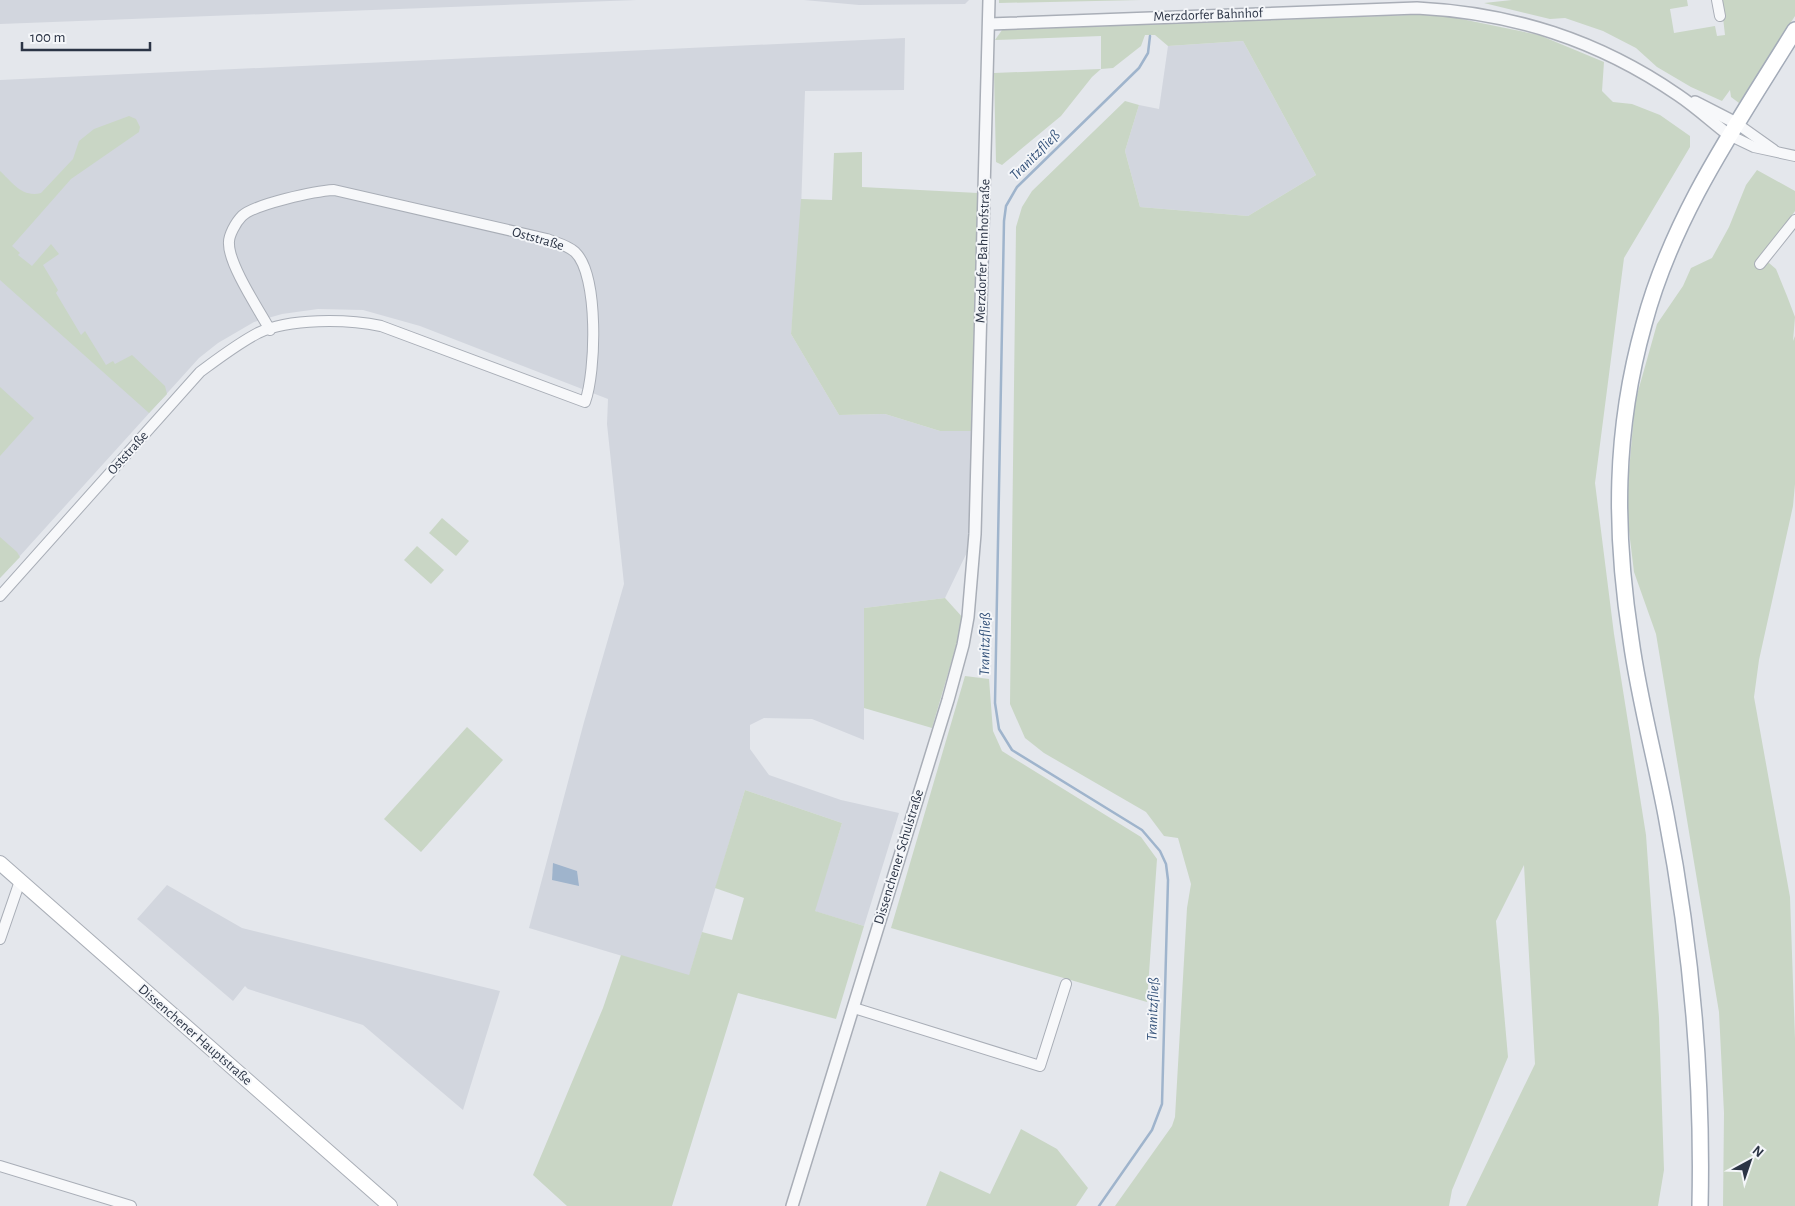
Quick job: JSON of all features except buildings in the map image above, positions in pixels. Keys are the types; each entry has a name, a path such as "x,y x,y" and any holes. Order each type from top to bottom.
{"main road":[{"path":"1700,1206 1702,1149 1694,1007 1686,937 1666,815 1631,641 1618,514 1620,451 1626,403 1644,323 1655,286 1684,215 1733,129 1795,30"},
{"name":"Dissenchener Hauptstraße","path":"0,863 390,1206"}],"street":[{"name":"Merzdorfer Bahnhofstraße","path":"975,503 990,0"},
{"path":"1717,0 1720,16"},
{"name":"Merzdorfer Bahnhof","path":"989,24 1399,8 1462,10 1505,18 1560,34 1620,60 1733,129"},
{"path":"1733,129 1754,147 1778,154 1795,156"},
{"name":"Oststraße","path":"0,596 200,372 238,344 260,332 327,321 355,321 381,326 585,402 593,371 594,348 588,274 583,262 571,249 547,239 334,190 319,191 256,208 242,217 233,230 228,242 231,258 270,330"},
{"path":"1760,264 1795,220"},
{"name":"Dissenchener Schulstraße","path":"792,1206 854,1008 963,645 968,617 975,503"},
{"path":"0,939 20,881"},
{"path":"854,1008 1040,1066 1066,984"},
{"path":"0,1166 131,1206"}],"shaded area":[{"path":"0,0 637,0 0,24"},
{"path":"804,0 969,0 965,4 859,5"},
{"path":"905,38 904,90 805,91 800,240 791,334 839,415 885,414 940,431 971,431 971,544 945,598 864,608 864,740 812,719 764,718 750,725 750,749 769,775 841,800 899,813 864,926 814,911 842,823 745,790 689,976 529,928 584,722 624,584 607,424 608,399 420,326 363,310 318,309 282,314 254,322 218,343 199,358 0,578 0,80"},
{"path":"1243,41 1316,175 1248,216 1140,207 1125,151 1139,105 1159,109 1168,46"},
{"path":"167,885 242,928 500,991 463,1110 363,1025 248,989 245,986 233,1001 137,919"}],"green space":[{"path":"999,0 1141,0 999,3"},
{"path":"1512,0 1687,0 1688,6 1670,9 1674,33 1715,26 1717,36 1725,35 1721,0 1795,0 1795,16 1739,103 1731,97 1730,90 1722,101 1691,87 1657,67 1636,48 1603,31 1565,18 1550,19 1484,3"},
{"path":"1437,14 1539,35 1604,62 1602,91 1613,102 1632,104 1660,115 1690,136 1690,147 1624,258 1595,483 1614,634 1646,835 1659,1018 1664,1170 1658,1206 1466,1206 1535,1064 1524,865 1496,921 1508,1057 1452,1190 1449,1206 1115,1206 1172,1126 1175,1117 1187,908 1191,884 1178,838 1164,836 1146,812 1044,753 1025,738 1010,704 1016,227 1022,207 1032,191 1125,101 1139,105 1125,151 1140,207 1248,216 1316,175 1243,41 1168,46 1155,35 1145,35 1141,46 1113,68 1101,69 1101,36 995,40 1002,30"},
{"path":"1101,69 1092,77 1061,116 1002,165 996,162 994,73"},
{"path":"129,116 136,119 140,127 139,132 71,179 12,246 20,253 18,255 32,266 51,244 59,254 43,265 58,290 56,293 81,335 85,331 106,365 113,361 115,364 132,355 165,386 167,394 149,413 0,280 0,171 23,191 34,194 41,193 73,159 79,141 94,129"},
{"path":"862,152 862,187 978,193 971,431 940,431 885,414 839,415 791,334 801,199 832,200 834,153"},
{"path":"1757,170 1795,191 1795,211 1762,257 1776,269 1795,317 1793,341 1795,336 1795,484 1793,506 1759,660 1754,697 1790,897 1795,1039 1795,1206 1723,1206 1724,1113 1719,1012 1656,634 1634,572 1626,506 1635,402 1657,324 1683,286 1691,268 1712,258 1729,227 1746,185"},
{"path":"0,387 34,418 0,456"},
{"path":"442,518 469,541 456,556 429,533"},
{"path":"0,537 20,557 0,578"},
{"path":"417,546 444,570 431,584 404,560"},
{"path":"945,598 964,619 932,728 864,708 864,608"},
{"path":"965,676 989,679 993,731 1002,751 1141,837 1157,859 1147,1002 891,928"},
{"path":"467,727 503,760 421,852 384,819"},
{"path":"745,790 842,823 815,911 864,926 836,1019 738,993 672,1206 567,1206 533,1175 603,1008 621,955 689,975 702,932 732,940 744,898 715,888"},
{"path":"1021,1129 1057,1149 1088,1188 1076,1206 926,1206 940,1171 990,1194"}],"water":[{"path":"553,863 577,871 579,886 552,880"}],"waterway":[{"name":"Tranitzfließ","path":"1099,1206 1152,1130 1162,1104 1168,880 1166,864 1160,851 1142,830 1012,750 999,729 995,703 1004,221 1006,206 1017,187 1139,68 1148,53 1150,36"}]}
